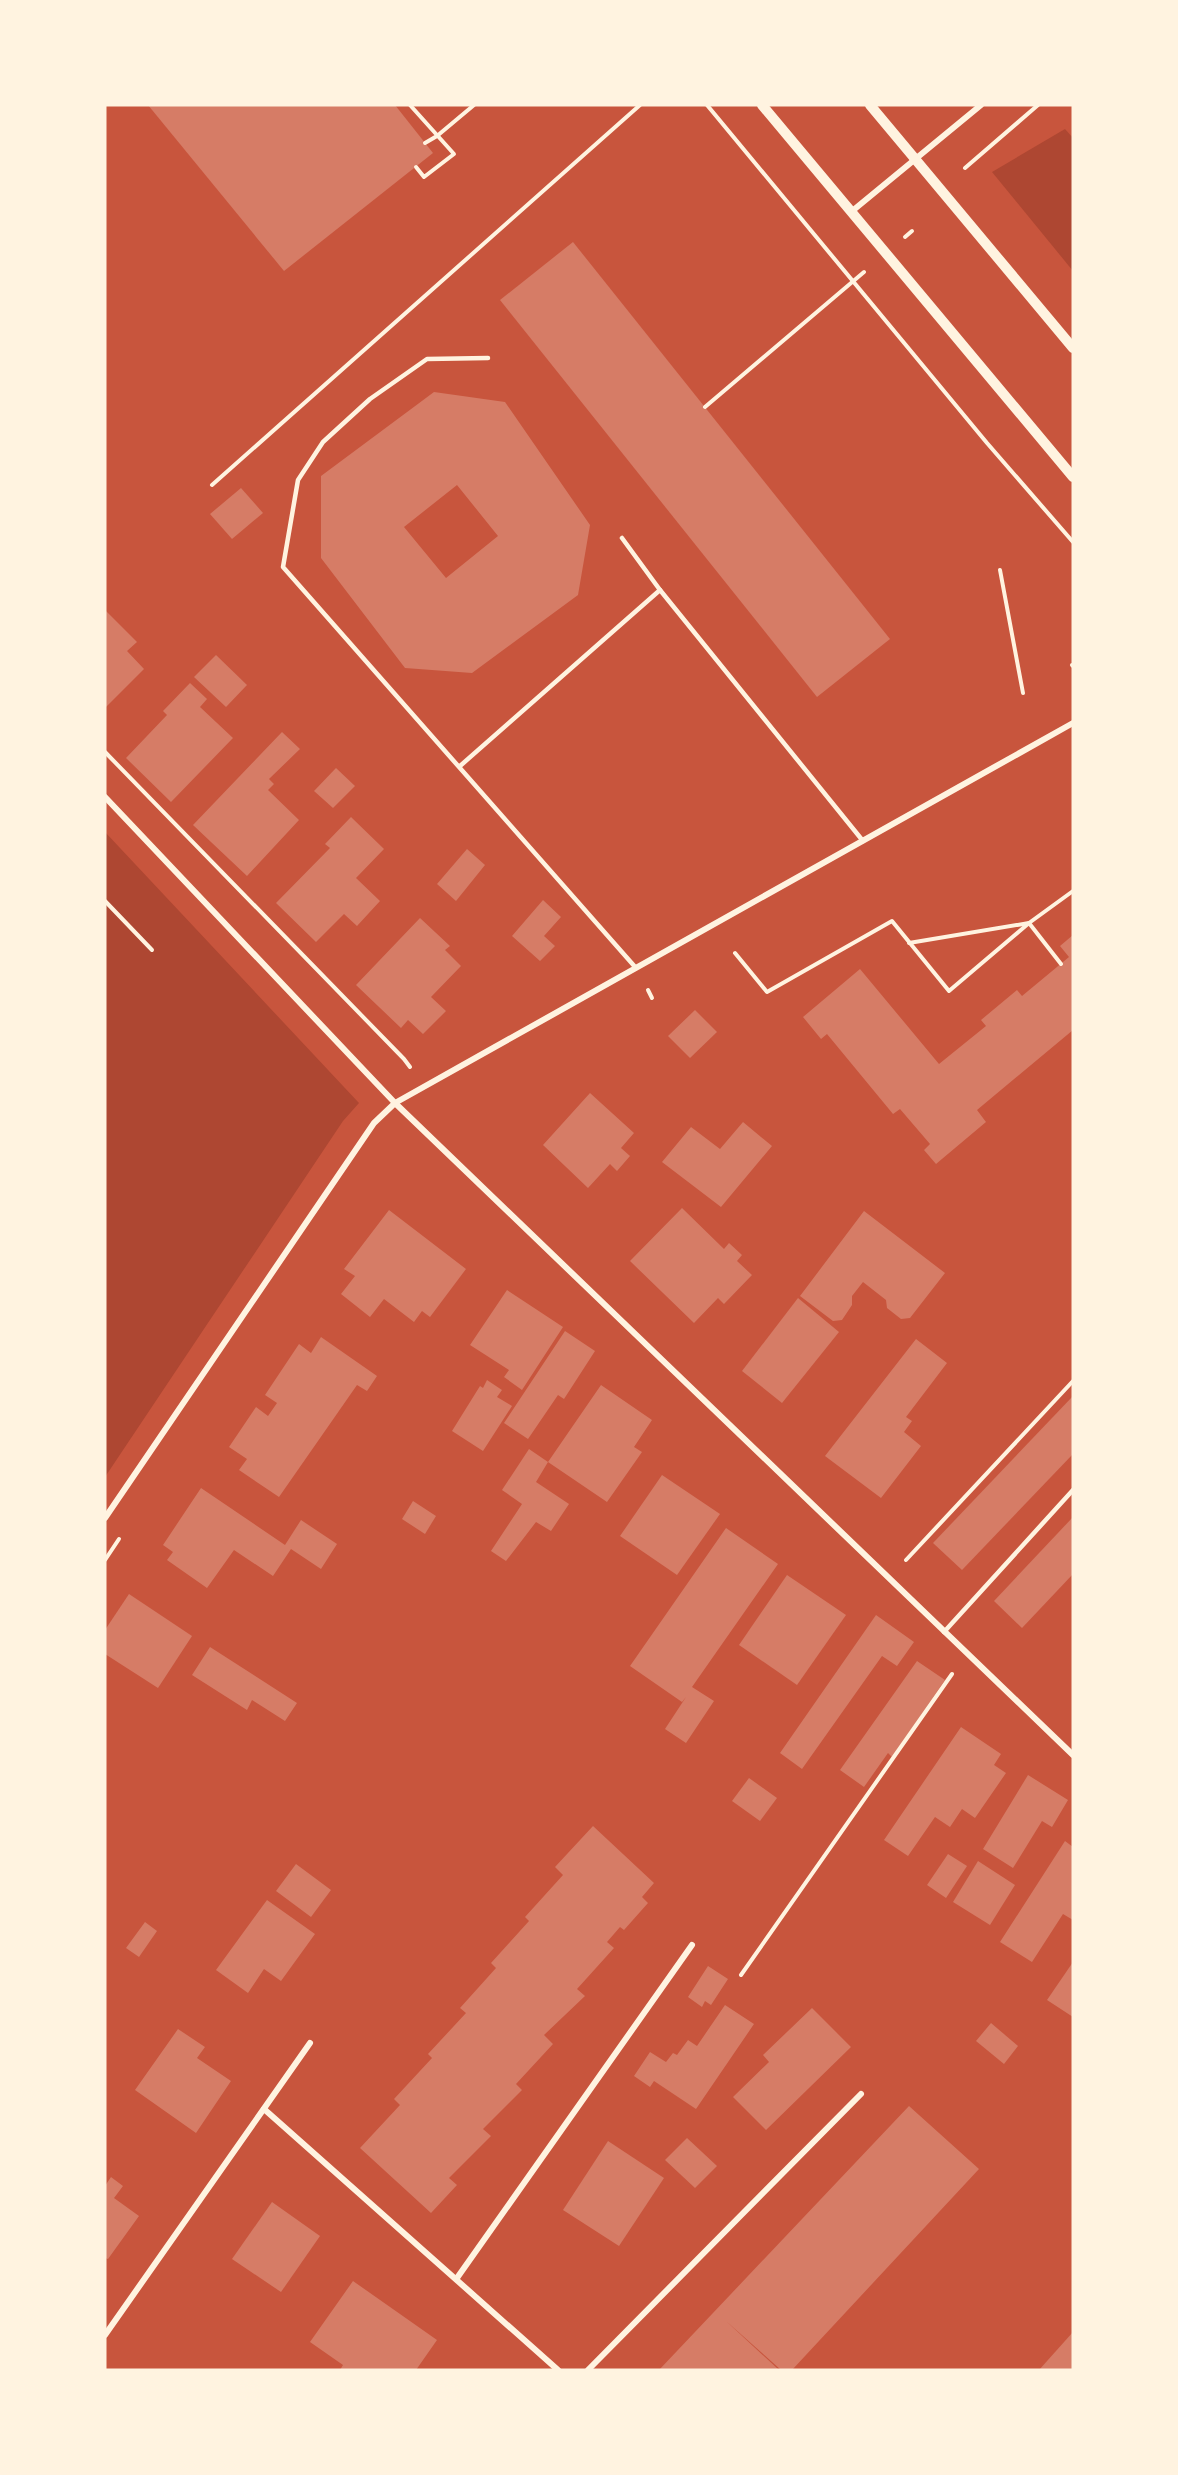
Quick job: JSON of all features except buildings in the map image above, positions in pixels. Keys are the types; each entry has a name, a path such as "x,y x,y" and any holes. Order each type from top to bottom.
{"street":[{"path":"762,105 1073,477"},
{"path":"870,105 1073,348"},
{"path":"851,212 981,105"},
{"path":"105,1518 374,1123 395,1103 1073,723"},
{"path":"105,797 395,1103 1073,1755"},
{"path":"457,2278 692,1945"},
{"path":"105,2335 310,2043"},
{"path":"588,2370 861,2094"},
{"path":"264,2109 558,2370"}],"lane":[{"path":"488,358 427,359 370,399 323,442 298,480 283,567 636,968"},
{"path":"622,538 660,590 863,841"},
{"path":"460,766 660,590"},
{"path":"944,1632 1073,1490"}],"path":[{"path":"410,105 454,154 424,177 416,167"},
{"path":"425,142 437,136 474,105"},
{"path":"212,485 640,105"},
{"path":"707,105 1073,542"},
{"path":"965,168 1038,105"},
{"path":"705,407 864,272"},
{"path":"1000,570 1023,693"},
{"path":"105,752 404,1059 422,1088"},
{"path":"735,953 767,992 892,921 949,991 1029,923 1073,891"},
{"path":"105,901 152,950"},
{"path":"908,943 1029,923"},
{"path":"1029,923 1061,964"},
{"path":"889,1578 1073,1381"},
{"path":"741,1975 957,1666"}],"shaded area":[{"path":"1065,129 1073,138 1073,271 992,172"},
{"path":"105,832 359,1103 343,1121 105,1477"}]}
